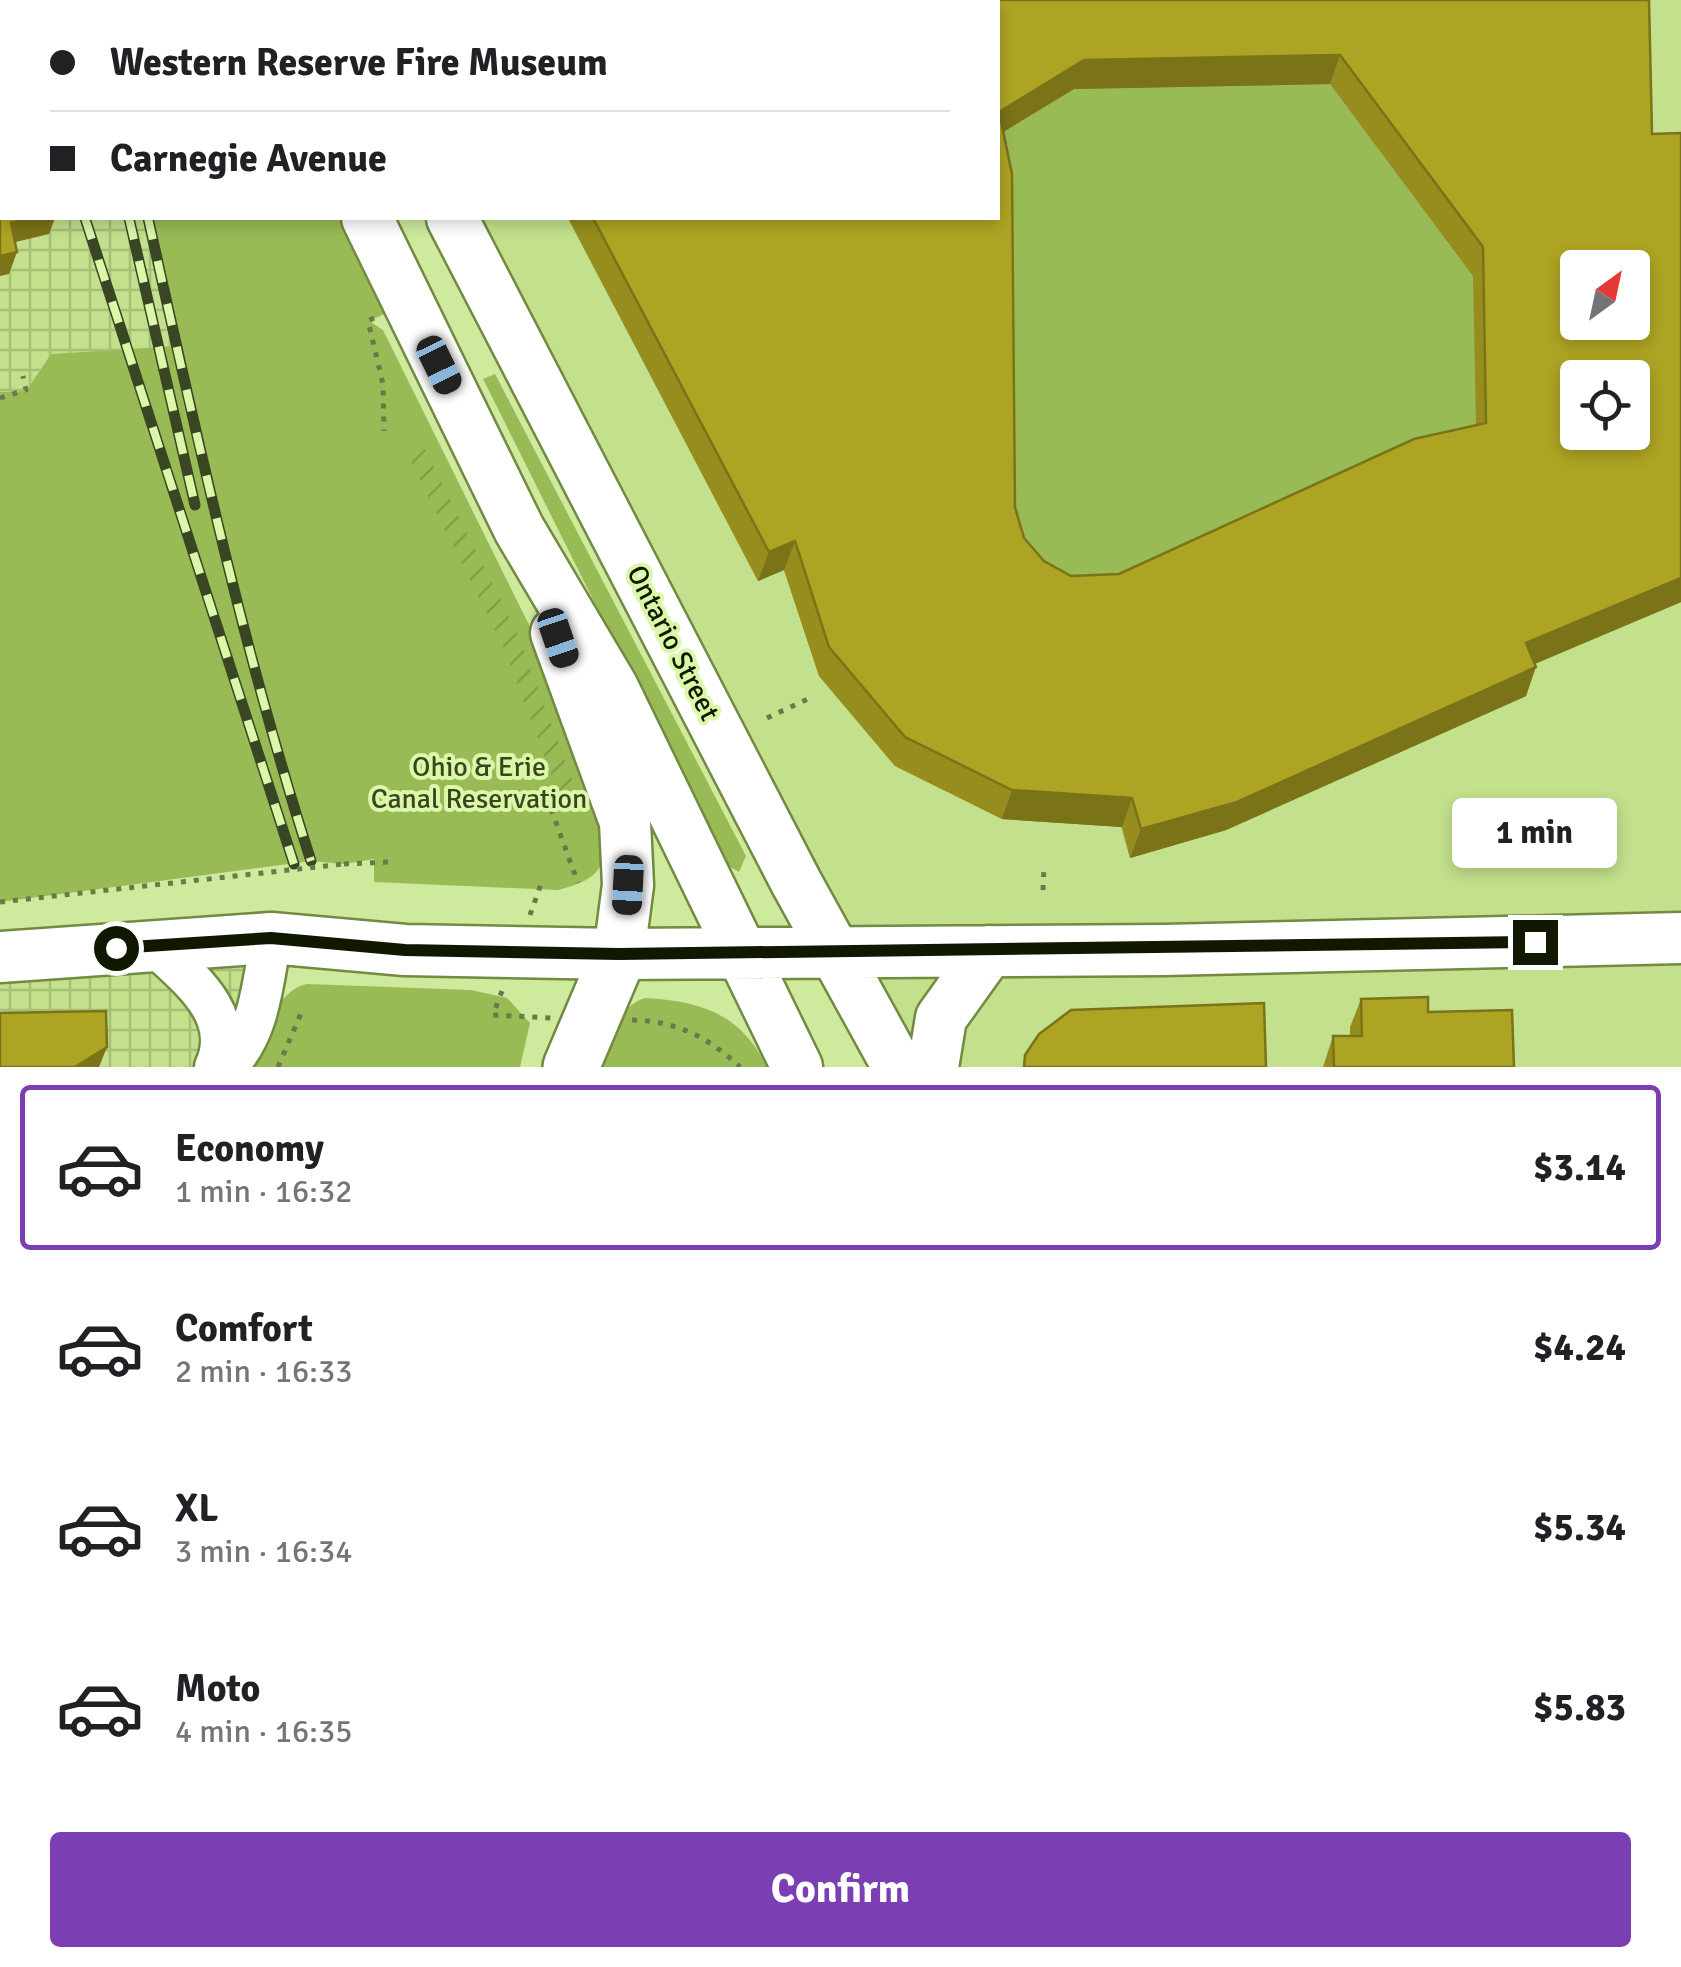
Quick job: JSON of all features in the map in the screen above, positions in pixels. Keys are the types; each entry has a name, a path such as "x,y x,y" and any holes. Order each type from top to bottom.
{"highway":[{"path":"572,1067 619,954"}],"main road":[{"path":"367,220 519,530 614,688 797,1067"},
{"name":"Ontario Street","path":"463,221 834,952 898,1067"},
{"path":"519,530 625,822 628,885 619,954"},
{"path":"0,957 154,945 200,963 271,938 405,950 619,954 1681,938"},
{"path":"933,1067 942,1018 989,951"}],"street":[{"path":"225,1067 240,1052 257,1013 271,938"},
{"path":"200,963 223,1044 215,1067"}],"path":[{"path":"368,320 383,384 384,431"},
{"path":"0,398 26,390 23,376"},
{"path":"767,718 812,696"},
{"path":"551,809 578,883"},
{"path":"0,902 390,862"},
{"path":"1043,890 1044,866"},
{"path":"278,1067 302,1011"},
{"path":"622,1020 683,1028 714,1043 740,1067"}],"shaded area":[{"path":"1000,0 1681,0 1681,1067 898,1067 453,220 1000,220"},
{"path":"0,220 147,220 177,346 51,354 26,391 0,392"},
{"path":"271,938 223,1067 0,1067 0,957"}],"green space":[{"path":"1488,8 1641,162 1681,162 1681,602 1516,672 1526,696 1226,830 1130,858 1121,827 1002,819 895,766 819,676 784,570 758,581 569,220 1000,220 1000,16"},
{"name":"Ohio & Erie Canal Reservation","path":"147,220 368,220 408,303 369,321 383,330 536,639 603,823 602,861 592,876 558,890 374,882 374,859 344,864 311,861 0,902 0,392 26,391 51,354 176,346"},
{"path":"495,374 746,856 739,872 725,864 483,379"},
{"path":"425,449 519,637 575,788 559,796 503,646 409,458"},
{"path":"307,984 471,990 507,998 530,1023 520,1067 245,1067 278,1006 296,988"},
{"path":"645,998 684,1003 717,1014 745,1034 767,1067 597,1067 620,1017"}],"building":[{"path":"1000,0 1649,0 1652,134 1681,133 1681,578 1526,643 1536,667 1237,802 1141,829 1132,798 1012,790 905,737 829,647 795,541 769,552 594,220 1000,220 1000,117 1012,174 1015,507 1024,538 1044,561 1071,576 1119,574 1414,439 1486,423 1483,247 1340,55 1084,60 1000,111"},
{"path":"0,220 24,220 11,223 17,252 0,256"},
{"path":"1428,997 1428,1012 1512,1010 1514,1067 1334,1067 1333,1036 1362,1036 1361,999"},
{"path":"1264,1003 1266,1067 1024,1067 1025,1055 1039,1034 1071,1010"},
{"path":"106,1011 107,1047 75,1067 0,1067 0,1013"}],"railway":[{"path":"86,220 294,864"},
{"path":"129,220 195,505"},
{"path":"148,220 242,622 311,861"}],"route":[{"path":"116,948 271,938 405,950 619,954 1109,951 1535,942"}]}
